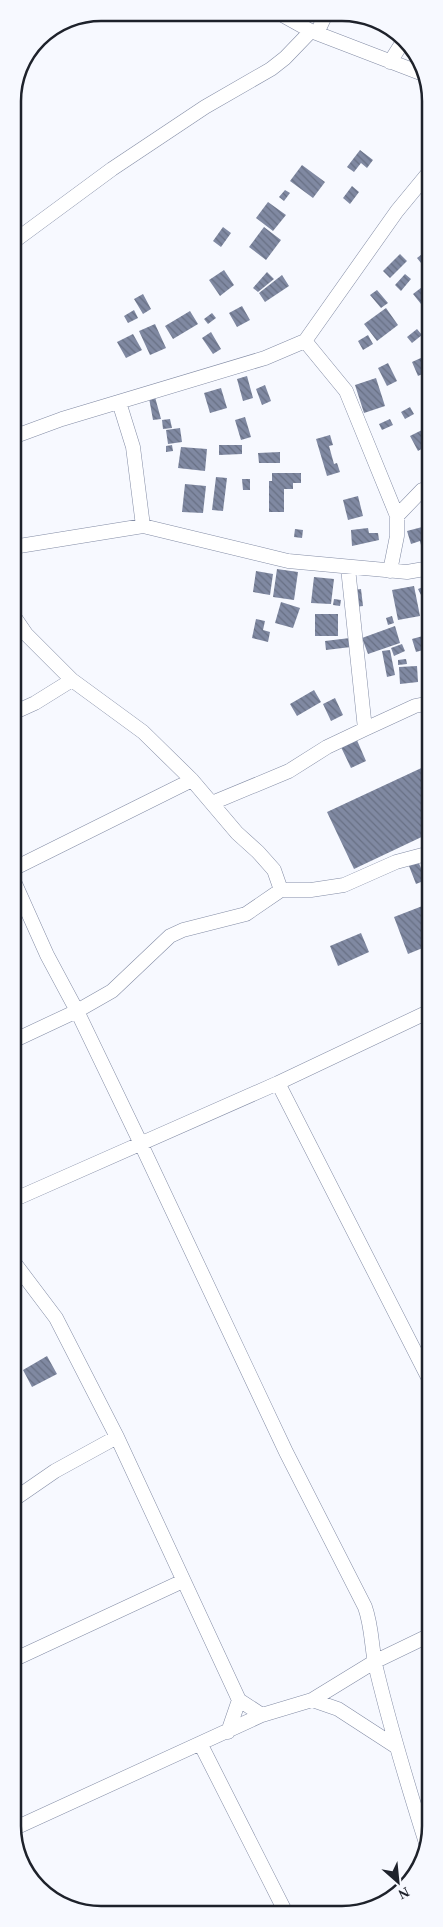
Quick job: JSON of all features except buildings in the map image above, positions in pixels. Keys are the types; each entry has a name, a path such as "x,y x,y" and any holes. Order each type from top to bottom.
{"street":[{"path":"293,21 314,32 415,71"},
{"path":"21,236 120,164 205,107 271,69 314,32 322,21"},
{"path":"390,62 400,47"},
{"path":"21,434 62,419 265,358 305,341 397,211 422,181"},
{"path":"305,341 346,391 396,516 397,536 390,571"},
{"path":"119,402 133,447 143,526"},
{"path":"396,516 422,490"},
{"path":"21,545 143,526 288,561 390,571 407,572 422,569"},
{"path":"348,568 365,728"},
{"path":"21,627 72,680 143,732 192,780 237,833 274,870 281,890"},
{"path":"21,709 72,680"},
{"path":"212,803 289,771 327,747 365,728 415,706 422,705"},
{"path":"21,865 192,780"},
{"path":"21,1037 77,1011 112,991 170,936 183,930 246,914 281,890 310,890 344,885 396,862 422,855"},
{"path":"21,897 46,955 77,1011 286,1452 365,1607 372,1628 374,1662 395,1746 422,1830"},
{"path":"21,1196 278,1083 422,1016"},
{"path":"278,1083 422,1366"},
{"path":"21,1272 56,1318 117,1437 239,1700 262,1715"},
{"path":"21,1494 55,1471 117,1437"},
{"path":"21,1656 183,1581"},
{"path":"21,1825 201,1745 262,1715 312,1700 374,1662 422,1639"},
{"path":"228,1732 239,1700"},
{"path":"312,1700 338,1709 395,1746"},
{"path":"201,1745 282,1906"}]}
